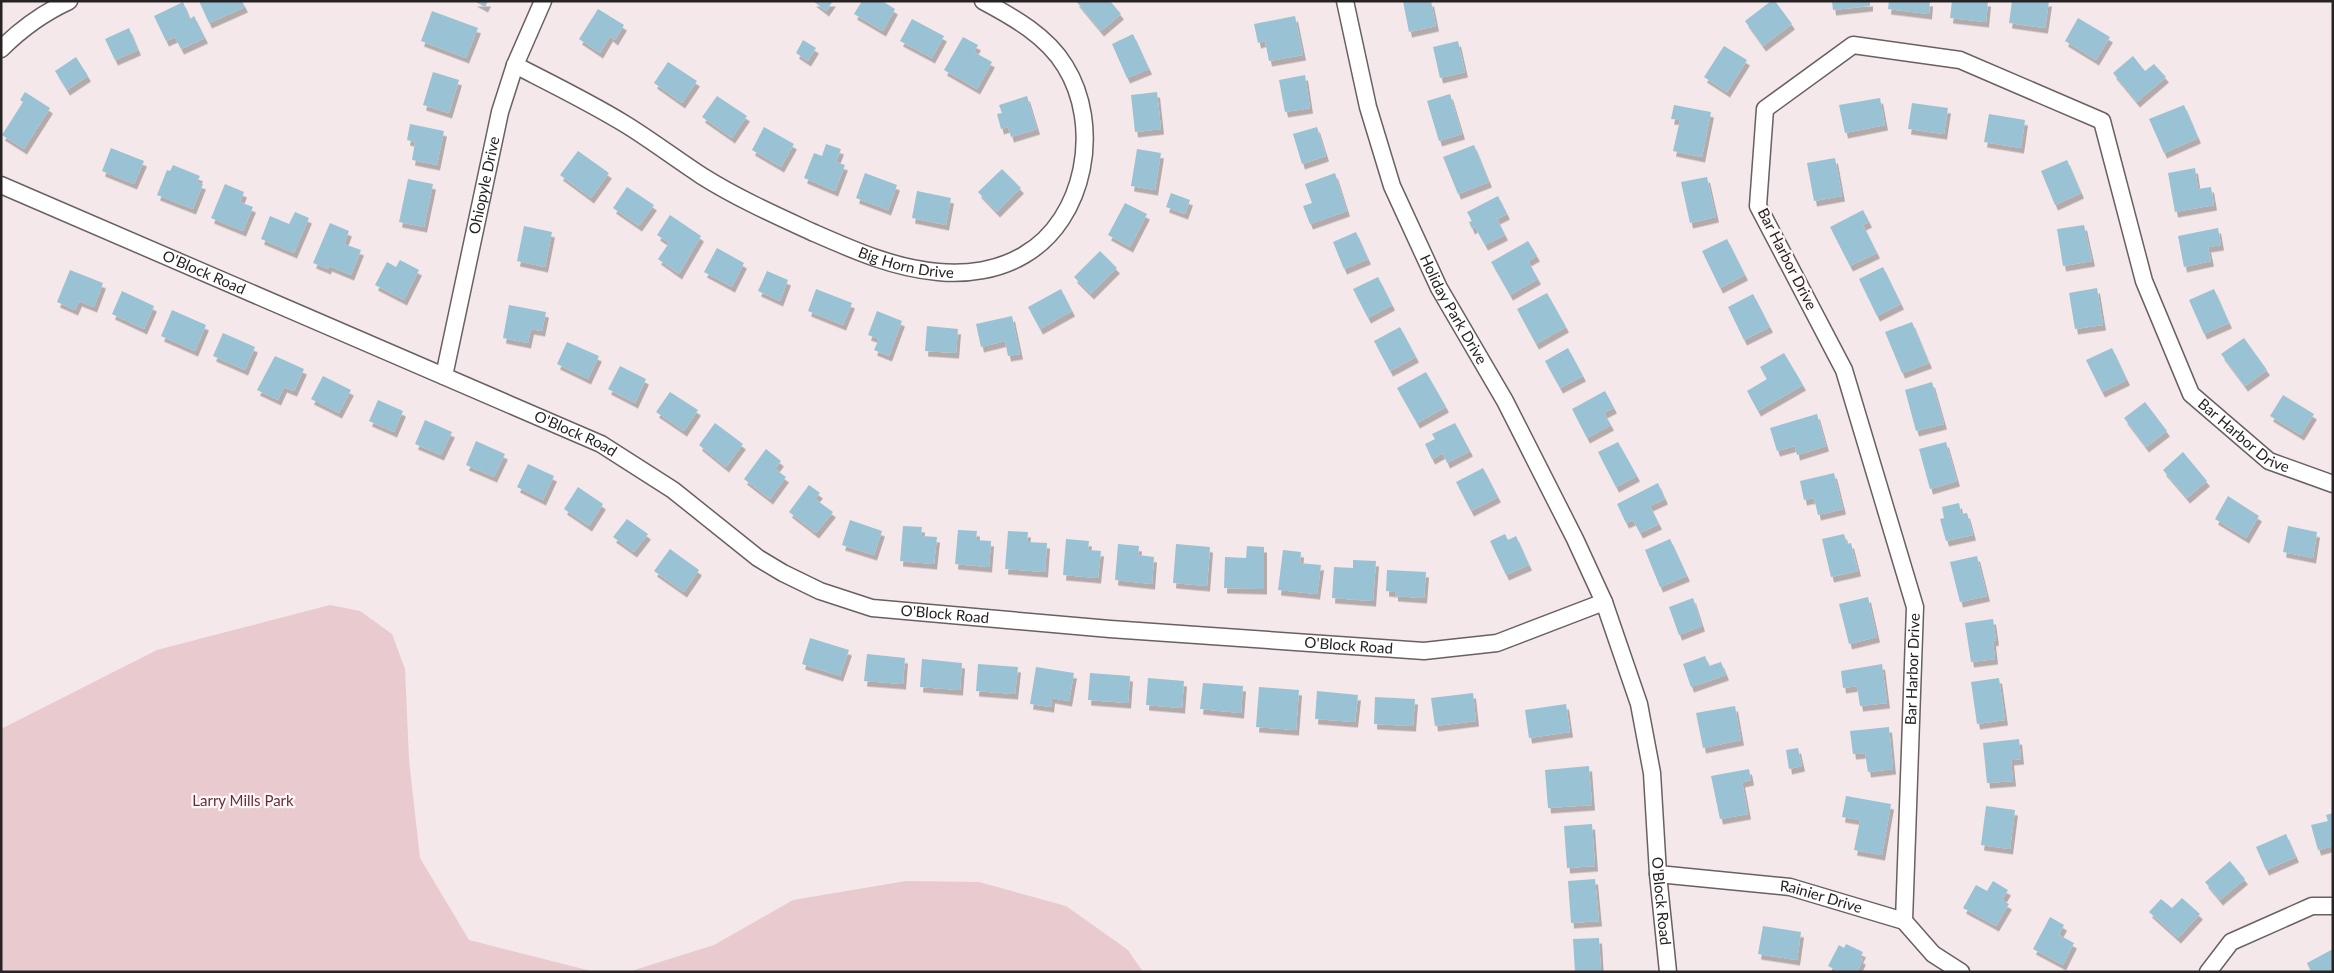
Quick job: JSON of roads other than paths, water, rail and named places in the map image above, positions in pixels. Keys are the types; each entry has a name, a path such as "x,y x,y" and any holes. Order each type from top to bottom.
{"street":[{"path":"1,49 48,5 69,1"},
{"name":"Ohiopyle Drive","path":"444,376 500,112 515,65 543,1"},
{"name":"Big Horn Drive","path":"515,65 626,124 702,176 737,196 794,224 879,260 911,269 970,273 997,266 1024,255 1046,236 1064,214 1076,189 1083,160 1086,134 1083,108 1065,65 1049,46 1028,28 983,1"},
{"name":"Holiday Park Drive","path":"1345,1 1368,107 1392,186 1439,288 1505,401 1575,538 1604,602"},
{"name":"Bar Harbor Drive","path":"1904,921 1914,606 1844,370 1758,206 1765,109 1853,45 1960,60 2102,121 2144,281 2191,394 2269,460 2333,484"},
{"name":"O'Block Road","path":"1,185 602,444 666,486 758,558 820,591 872,608 1110,629 1424,651 1497,643 1604,602 1639,704 1652,773 1658,874 1668,972"},
{"name":"Rainier Drive","path":"1658,874 1790,887 1904,921"},
{"path":"2208,972 2231,942 2312,906 2333,906"},
{"path":"1904,921 1933,954 1961,972"}],"park label":[{"name":"Larry Mills Park","path":"243,801"}]}
